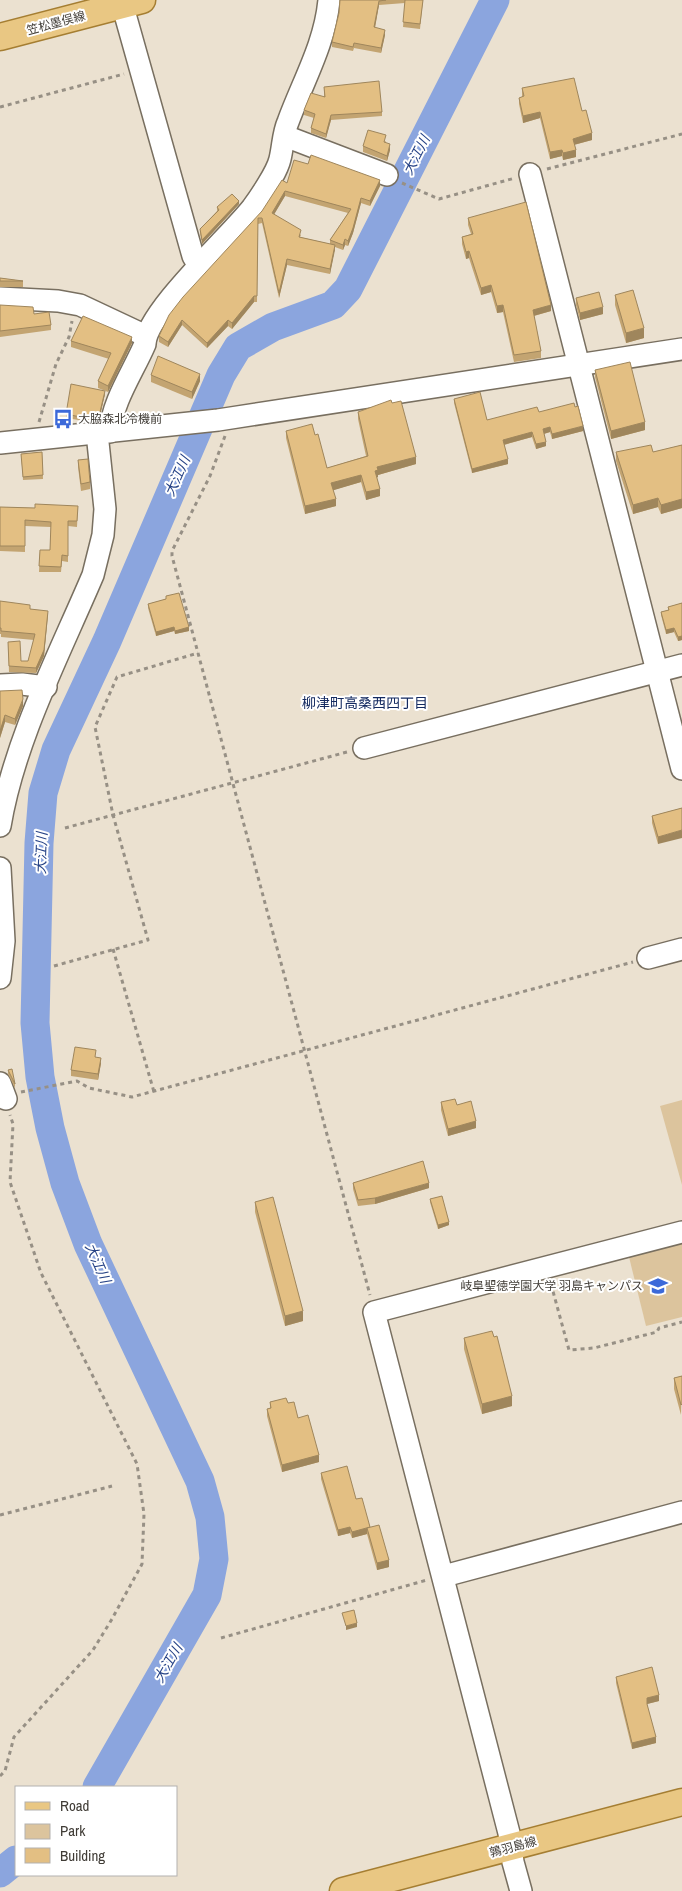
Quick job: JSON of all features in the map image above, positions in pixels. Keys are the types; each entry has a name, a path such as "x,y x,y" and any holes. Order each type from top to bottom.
{"main road":[{"name":"笠松墨俣線","path":"0,37 128,2"},
{"name":"鶉羽島線","path":"348,1890 682,1802"}],"street":[{"path":"0,826 11,776 26,734 93,575 104,534 104,433 111,420 115,406 146,344 146,336 163,310 199,266 252,208 280,162 286,125 322,37 329,0"},
{"path":"128,2 142,69 193,256 199,266"},
{"path":"285,136 387,175"},
{"path":"530,174 682,769"},
{"path":"0,298 73,304 93,310 146,336"},
{"path":"0,443 222,420 682,349"},
{"path":"364,748 682,665"},
{"path":"0,685 22,684 46,688"},
{"path":"0,868 4,941 0,978"},
{"path":"648,958 682,949"},
{"path":"521,1891 512,1847 444,1576 374,1312 682,1232"},
{"path":"444,1576 682,1512"}],"path":[{"path":"0,108 142,69"},
{"path":"38,440 38,424 56,364 70,337 73,304"},
{"path":"222,420 227,429 210,476 172,551 374,1312"},
{"path":"54,966 148,940 113,815 95,727 117,677 198,653"},
{"path":"65,828 234,781 364,748"},
{"path":"113,950 154,1092"},
{"path":"0,1776 5,1771 14,1737 93,1650 112,1619 142,1564 144,1514 137,1464 41,1273 10,1182 13,1124 9,1091 77,1081 89,1088 132,1098 648,958"},
{"path":"547,1267 569,1350 594,1348 656,1332 659,1328 682,1322"},
{"path":"0,1515 112,1486"},
{"path":"221,1638 444,1576"}],"green space":[{"path":"682,1100 682,1185 660,1106"},
{"name":"岐阜聖徳学園大学 羽島キャンパス","path":"682,1242 682,1317 646,1326 629,1257"}],"building":[{"path":"340,0 386,0 379,1 374,27 385,30 381,48 354,43 353,47 332,42"},
{"path":"405,0 423,0 420,24 403,22"},
{"path":"574,78 582,111 586,110 592,133 573,139 576,150 563,153 562,150 550,152 540,112 523,116 519,98 524,96 522,88"},
{"path":"379,81 382,112 331,115 326,134 311,128 315,114 304,110 311,93 325,97 324,87"},
{"path":"368,130 386,135 384,142 390,144 387,156 363,146"},
{"path":"311,155 380,180 370,201 361,198 353,228 348,241 345,239 343,245 330,240 351,209 285,191 272,213 301,230 299,237 335,245 330,269 287,259 279,293 262,218 258,218 257,296 254,296 232,323 228,320 207,343 182,320 168,342 159,336 169,315 183,297 262,211 282,180 287,183 294,160 308,164"},
{"path":"232,194 239,201 202,240 200,229 219,210 217,207"},
{"path":"526,202 551,305 533,310 541,351 514,355 503,305 497,306 491,285 481,288 469,251 466,252 462,237 473,234 468,218"},
{"path":"0,278 23,281 0,281"},
{"path":"633,290 644,328 626,333 615,295"},
{"path":"599,292 603,307 580,313 576,298"},
{"path":"0,305 33,307 34,314 49,312 51,325 0,331"},
{"path":"83,316 132,337 108,386 98,381 111,353 71,341"},
{"path":"158,356 200,374 192,392 151,375"},
{"path":"630,362 645,422 611,431 595,370"},
{"path":"71,384 105,391 99,416 85,418 66,414"},
{"path":"480,392 487,420 537,407 539,412 574,403 575,407 578,406 583,426 552,434 550,427 543,429 546,442 536,444 532,432 503,440 508,459 472,469 454,399"},
{"path":"391,400 392,403 401,401 416,457 377,467 378,470 375,471 380,489 366,492 361,475 331,483 336,499 305,506 286,431 312,424 315,435 318,434 327,468 368,456 358,412"},
{"path":"651,445 653,452 682,445 682,499 661,505 658,498 633,505 616,452"},
{"path":"42,452 43,475 23,477 21,454"},
{"path":"88,459 90,482 81,484 78,460"},
{"path":"35,504 78,506 77,521 68,521 68,556 62,555 61,567 39,566 40,550 50,550 51,522 25,520 25,546 0,546 0,507 35,508"},
{"path":"179,593 189,627 175,631 174,627 156,632 148,604 166,599 166,596"},
{"path":"0,601 30,605 30,609 48,611 44,650 36,668 9,666 8,642 20,641 21,661 28,661 35,634 1,631"},
{"path":"682,603 682,636 678,637 674,628 666,630 661,612 669,610 668,607"},
{"path":"22,690 23,699 15,719 5,715 0,731 0,691"},
{"path":"682,808 682,830 658,837 652,816"},
{"path":"75,1047 96,1050 95,1057 101,1058 98,1074 71,1070"},
{"path":"12,1069 15,1084 8,1070"},
{"path":"455,1099 457,1105 471,1101 476,1121 448,1129 441,1102"},
{"path":"423,1161 429,1183 375,1198 358,1200 353,1183"},
{"path":"442,1196 449,1222 438,1225 430,1199"},
{"path":"273,1197 303,1311 285,1316 255,1202"},
{"path":"492,1331 494,1337 497,1336 512,1396 482,1404 464,1338"},
{"path":"682,1376 682,1404 681,1405 674,1378"},
{"path":"286,1398 288,1403 294,1402 298,1418 308,1415 319,1455 282,1465 267,1409 271,1408 270,1402"},
{"path":"347,1466 356,1499 362,1498 370,1527 352,1532 350,1527 338,1530 321,1473"},
{"path":"379,1525 389,1560 377,1563 367,1528"},
{"path":"354,1610 357,1623 346,1626 342,1613"},
{"path":"652,1667 659,1695 647,1698 647,1704 656,1737 632,1743 616,1677"}],"waterway":[{"name":"大江川","path":"98,1786 207,1595 214,1559 210,1517 200,1481 88,1244 65,1183 50,1128 40,1077 35,1023 39,843 43,793 56,750 107,641 221,375 238,347 273,327 333,305 348,289 495,0"},
{"name":"大江川","path":"0,1873 15,1861"}],"place":[{"name":"大脇森北冷機前","path":"63,419"},
{"name":"岐阜聖徳学園大学 羽島キャンパス","path":"658,1286"}],"district":[{"name":"柳津町高桑西四丁目","path":"365,703"}]}
